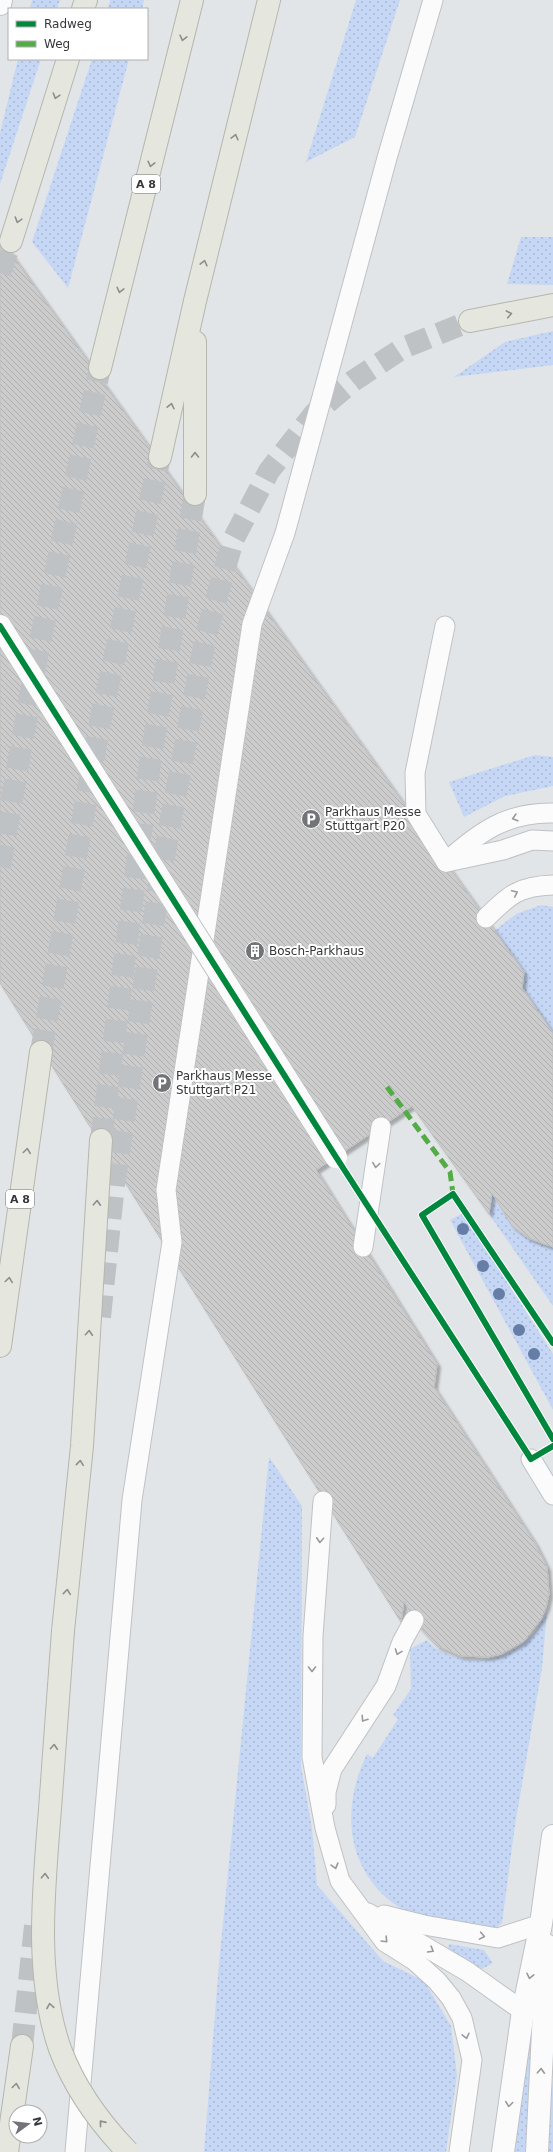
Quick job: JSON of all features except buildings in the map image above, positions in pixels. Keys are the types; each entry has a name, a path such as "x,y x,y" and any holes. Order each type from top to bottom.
{"highway":[{"name":"A 8","path":"100,368 192,0"},
{"path":"160,457 195,301 269,0"},
{"path":"11,241 68,60"},
{"path":"195,301 195,494"},
{"path":"470,321 553,305"},
{"name":"A 8","path":"0,1346 40,1052"},
{"path":"101,1140 82,1446 63,1631 45,1875 44,1928 46,1980 53,2024 60,2049 72,2077 89,2106 128,2152"},
{"path":"8,2152 22,2046"}],"street":[{"path":"0,4 1,0"},
{"path":"0,626 336,1157"},
{"path":"503,2152 523,2011 541,1924 553,1836"},
{"path":"537,2152 547,1951 541,1924"}],"lane":[{"path":"75,2152 132,1500 172,1242 166,1190 252,624 285,533 387,158 434,0"},
{"path":"445,626 415,773 416,814 446,862"},
{"path":"446,862 467,843 498,823 533,814 553,813"},
{"path":"446,862 502,850 532,840 553,841"},
{"path":"486,918 509,896 533,885 553,885"},
{"path":"364,1247 381,1127"},
{"path":"531,1459 553,1495"},
{"path":"322,1501 313,1636 312,1757 324,1828 340,1881 385,1942 415,1961 438,1980 452,1998 462,2018 472,2060 459,2152"},
{"path":"324,1828 326,1792 332,1769 386,1686 402,1642 414,1620"},
{"path":"362,1909 424,1925 498,1938 541,1924"},
{"path":"362,1909 468,1972 523,2011"}],"shaded area":[{"path":"32,0 60,0 57,8 30,8"},
{"path":"110,0 144,0 142,8 108,8"},
{"path":"356,0 400,0 355,137 306,162"},
{"path":"18,60 41,60 0,184 0,133"},
{"path":"92,60 129,60 68,288 32,242"},
{"path":"521,237 553,237 553,285 507,284"},
{"path":"553,331 553,365 454,377 505,342"},
{"path":"535,755 553,757 553,786 505,796 464,817 449,782"},
{"path":"541,905 553,907 553,1033 522,988 494,931 516,914"},
{"path":"492,1193 509,1221 516,1228 532,1240 553,1247 553,1306 489,1214"},
{"path":"463,1213 553,1354 553,1410 450,1220"},
{"path":"269,1457 302,1506 301,1766 312,1828 317,1885 383,1961 424,1981 451,2026 457,2075 446,2152 204,2152 219,1964"},
{"path":"547,1611 542,1668 515,1825 502,1923 494,1929 413,1914 405,1911 385,1897 370,1880 360,1861 353,1841 351,1819 353,1798 358,1776 367,1754 373,1758 398,1719 393,1715 411,1689 410,1649 427,1640 438,1650 464,1659 475,1660 497,1657 507,1653 526,1641 534,1633"},
{"path":"449,1944 484,1950 493,1963 482,1969 448,1949"},
{"path":"538,1998 525,2152 505,2152"},
{"path":"553,2078 553,2152 546,2152"}],"tunnel":[{"path":"0,273 11,241"},
{"path":"100,1317 114,1185 161,872 206,635 233,540 269,471 314,414 353,381 403,348 470,321"},
{"path":"0,867 39,646 100,368"},
{"path":"41,1052 101,717 160,457"},
{"path":"101,1140 150,763 195,494"},
{"path":"22,2046 36,1917"}],"marked path":[{"path":"387,1087 450,1172 453,1194"}],"cycle path":[{"path":"0,626 336,1157 531,1459 553,1446"},
{"path":"553,1343 453,1194 422,1215 553,1439"}],"place":[{"name":"Parkhaus Messe Stuttgart P20","path":"311,819"},
{"name":"Bosch-Parkhaus","path":"255,951"},
{"name":"Parkhaus Messe Stuttgart P21","path":"162,1083"}]}
